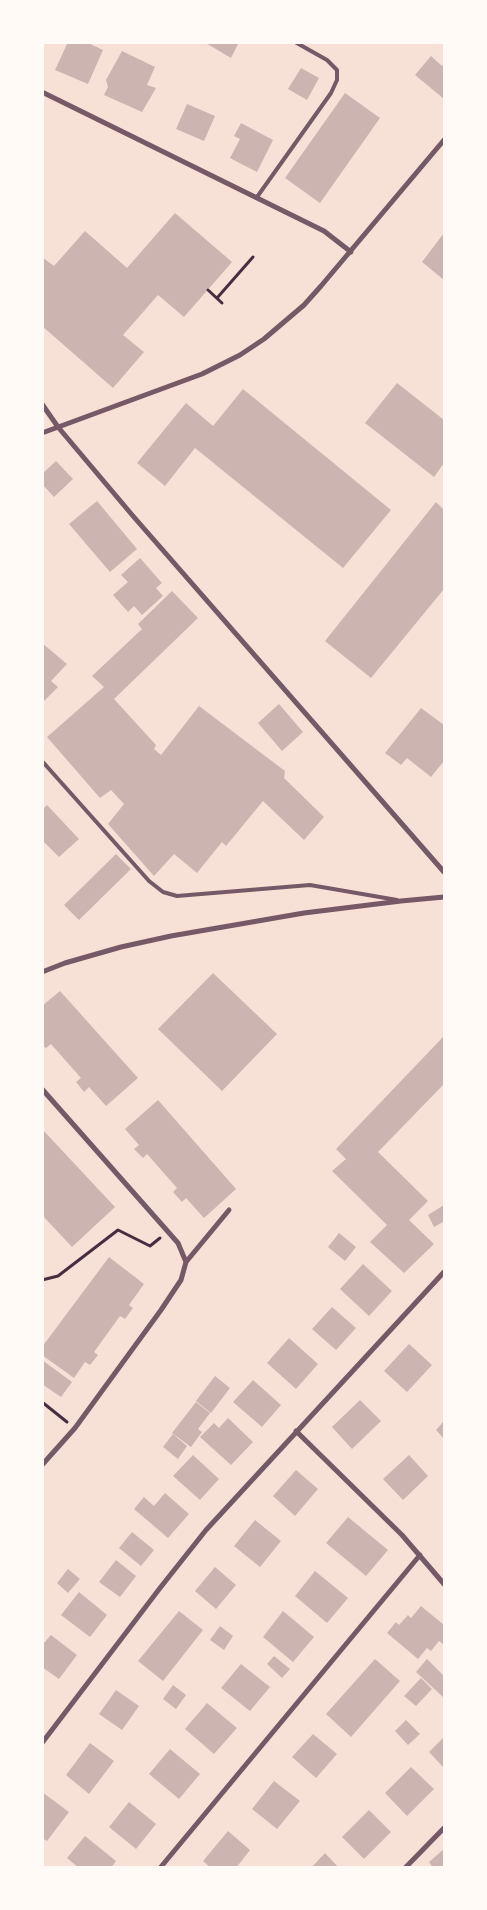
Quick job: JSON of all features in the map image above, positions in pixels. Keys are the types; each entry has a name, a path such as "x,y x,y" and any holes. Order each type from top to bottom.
{"street":[{"path":"42,92 324,231 351,252"},
{"path":"42,433 202,374 240,355 264,339 304,305 351,252 444,140"},
{"path":"42,404 58,427 133,516 444,872"},
{"path":"42,972 122,947 171,936 304,913 444,897"},
{"path":"42,1089 178,1243 186,1262"},
{"path":"42,1465 74,1428 161,1310 181,1280 186,1262 229,1210"},
{"path":"42,1743 206,1530 444,1272"},
{"path":"296,1431 420,1555 444,1584"},
{"path":"160,1868 420,1555"},
{"path":"405,1868 444,1828"}],"lane":[{"path":"257,197 331,93 337,80 337,70 327,60 295,42"},
{"path":"42,761 149,881 162,892 177,896 310,885 401,901"}],"path":[{"path":"217,298 253,257"},
{"path":"208,290 222,303"},
{"path":"42,1280 58,1276 118,1230 150,1246 168,1232"},
{"path":"42,1402 74,1428"}],"building":[{"path":"68,42 86,42 103,50 88,84 55,70"},
{"path":"204,42 239,42 231,58"},
{"path":"122,51 155,67 147,85 156,88 142,112 104,95 108,87 106,80"},
{"path":"431,56 442,66 444,63 444,99 415,75"},
{"path":"301,68 319,78 307,100 288,89"},
{"path":"345,93 380,118 320,203 285,178"},
{"path":"187,104 215,116 204,141 176,129"},
{"path":"241,123 273,140 257,172 230,158 240,139 234,136"},
{"path":"175,213 232,262 184,317 158,295 123,335 144,352 113,388 42,326 42,257 54,266 85,231 127,268"},
{"path":"444,233 444,280 422,262"},
{"path":"397,383 444,420 444,463 434,477 365,423"},
{"path":"243,389 391,510 343,568 195,448 165,486 137,463 186,403 213,426"},
{"path":"56,461 73,479 54,497 42,484 42,474"},
{"path":"97,501 137,549 110,572 69,524"},
{"path":"436,502 444,510 444,589 371,678 325,641"},
{"path":"140,558 162,583 156,588 163,596 142,615 134,606 128,612 113,595 128,582 121,575"},
{"path":"172,591 198,618 114,699 156,745 154,749 161,755 199,706 285,771 284,778 324,817 304,840 263,801 226,846 222,842 197,873 174,854 154,876 108,824 124,804 111,790 100,798 47,737 104,687 92,676 142,629 138,624"},
{"path":"42,643 67,664 51,681 58,687 42,703"},
{"path":"279,704 303,732 282,751 258,723"},
{"path":"421,708 444,725 444,761 431,777 407,758 401,765 385,753"},
{"path":"47,805 79,839 59,857 42,840 42,810"},
{"path":"116,854 131,869 79,920 64,905"},
{"path":"213,973 277,1034 222,1091 158,1029"},
{"path":"60,991 138,1078 106,1106 89,1087 84,1092 76,1082 81,1078 51,1044 46,1048 42,1045 42,1006"},
{"path":"444,1036 444,1084 378,1152 428,1201 409,1220 434,1244 404,1273 370,1242 387,1225 332,1171 346,1159 336,1149"},
{"path":"158,1100 236,1189 204,1218 186,1198 182,1202 173,1192 177,1188 147,1154 143,1158 134,1149 139,1145 125,1129"},
{"path":"42,1129 115,1207 72,1247 42,1215"},
{"path":"444,1205 444,1224 443,1222 434,1227 428,1215"},
{"path":"339,1233 356,1247 345,1261 328,1247"},
{"path":"109,1257 144,1284 129,1305 133,1308 125,1319 120,1316 94,1352 98,1355 90,1365 85,1362 74,1378 42,1355 42,1347"},
{"path":"363,1264 392,1291 369,1316 340,1289"},
{"path":"332,1307 356,1328 336,1350 312,1329"},
{"path":"289,1338 318,1364 296,1389 267,1363"},
{"path":"409,1344 432,1365 407,1392 384,1371"},
{"path":"42,1360 72,1382 61,1397 42,1384"},
{"path":"215,1376 230,1388 211,1413 196,1401"},
{"path":"253,1380 281,1405 262,1427 233,1402"},
{"path":"360,1400 381,1421 352,1449 332,1427"},
{"path":"196,1402 210,1413 198,1429 202,1432 191,1447 172,1433"},
{"path":"228,1418 253,1442 231,1465 200,1437 214,1423 219,1428"},
{"path":"444,1421 444,1439 436,1430"},
{"path":"173,1434 187,1446 178,1459 163,1447"},
{"path":"193,1455 219,1479 200,1500 173,1476"},
{"path":"409,1455 428,1476 403,1500 383,1479"},
{"path":"296,1470 318,1489 295,1516 273,1496"},
{"path":"165,1493 189,1514 168,1538 134,1509 144,1497 154,1506"},
{"path":"348,1517 388,1550 366,1576 326,1543"},
{"path":"255,1520 281,1541 260,1567 234,1546"},
{"path":"132,1532 154,1550 141,1566 119,1548"},
{"path":"116,1560 136,1576 120,1597 99,1582"},
{"path":"215,1567 236,1585 216,1609 195,1591"},
{"path":"68,1569 80,1579 68,1593 57,1583"},
{"path":"315,1571 348,1598 327,1623 295,1596"},
{"path":"79,1592 107,1615 90,1637 61,1615"},
{"path":"421,1606 444,1625 444,1642 443,1644 439,1641 431,1651 427,1648 418,1659 387,1633 396,1622 399,1625 408,1615 411,1618"},
{"path":"179,1611 203,1630 163,1681 138,1661"},
{"path":"283,1611 314,1637 293,1662 263,1637"},
{"path":"220,1626 233,1636 224,1650 210,1640"},
{"path":"51,1635 77,1655 59,1679 42,1667 42,1645"},
{"path":"274,1656 290,1669 282,1678 267,1664"},
{"path":"375,1659 400,1681 351,1737 326,1714"},
{"path":"427,1659 444,1676 444,1698 416,1672"},
{"path":"241,1664 270,1687 250,1711 221,1688"},
{"path":"421,1678 432,1689 416,1706 404,1696"},
{"path":"173,1685 186,1695 176,1709 163,1699"},
{"path":"116,1690 139,1706 122,1730 99,1714"},
{"path":"207,1703 237,1728 214,1754 185,1729"},
{"path":"406,1720 420,1734 408,1745 395,1731"},
{"path":"313,1734 337,1754 316,1778 292,1757"},
{"path":"444,1737 444,1768 429,1752"},
{"path":"90,1743 114,1761 89,1794 66,1775"},
{"path":"170,1749 200,1774 179,1799 149,1774"},
{"path":"411,1767 434,1789 407,1816 385,1793"},
{"path":"274,1781 300,1801 277,1829 252,1809"},
{"path":"42,1792 69,1812 47,1841 42,1838"},
{"path":"129,1802 156,1824 136,1849 109,1827"},
{"path":"369,1810 391,1832 364,1859 342,1837"},
{"path":"228,1831 250,1850 236,1868 211,1868 203,1861"},
{"path":"85,1836 116,1861 111,1868 79,1868 67,1858"},
{"path":"444,1849 444,1868 433,1868 429,1862"},
{"path":"325,1853 339,1868 311,1868"}]}
